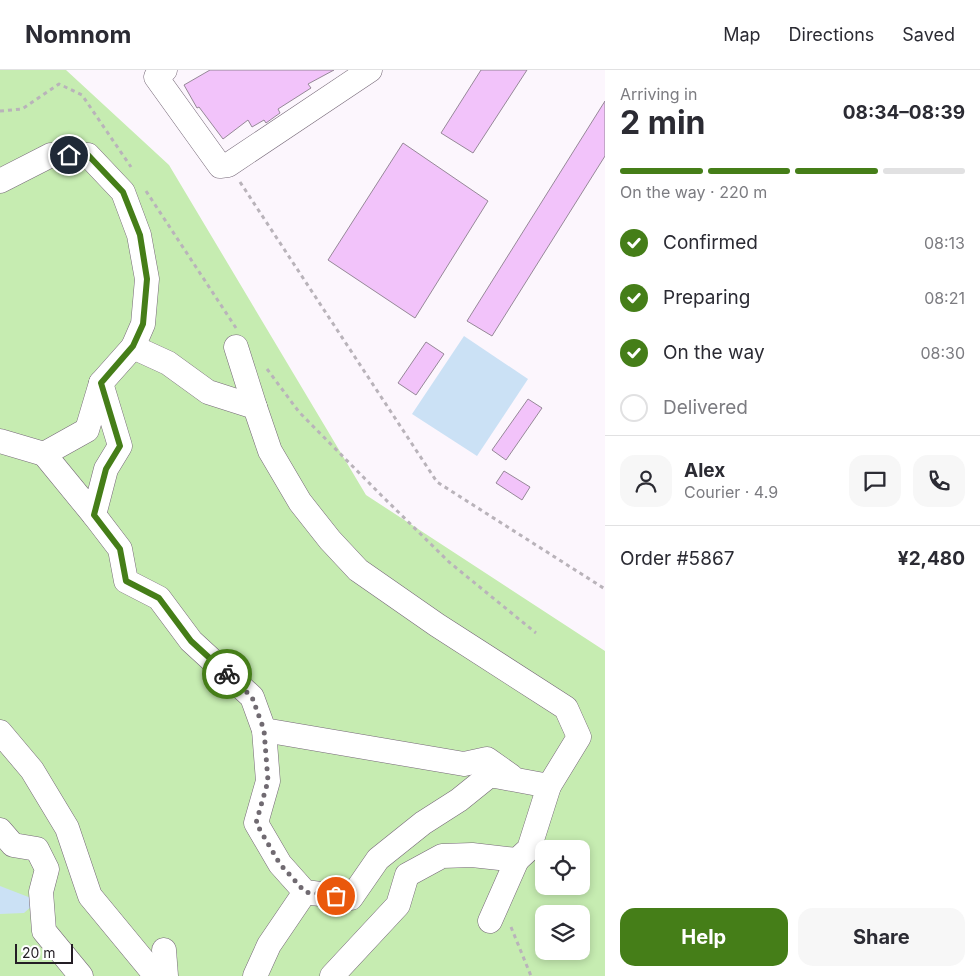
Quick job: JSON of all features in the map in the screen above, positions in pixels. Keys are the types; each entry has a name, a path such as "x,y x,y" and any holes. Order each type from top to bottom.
{"street":[{"path":"165,70 156,77 220,166 228,165 370,70"},
{"path":"0,180 50,155 88,155 123,192 140,235 147,279 143,324 133,346 101,383 87,430 44,454"},
{"path":"237,338 255,407 270,450 300,502 330,540 358,570 437,625 566,708 579,737 549,786 529,849 518,860 490,921"},
{"path":"133,346 168,363 208,392 255,407"},
{"path":"94,515 106,469 120,446 101,383"},
{"path":"0,441 44,454 120,549 126,581 159,598 191,641 252,697 264,730 268,781 256,823 280,864 305,892 351,898 378,859 423,822 459,800 490,775 549,786"},
{"path":"264,730 464,764 487,759 516,780"},
{"path":"0,732 32,770 66,828 90,896 156,976"},
{"path":"0,830 13,845 37,849 47,869 41,892 44,931 81,976"},
{"path":"332,976 398,905 407,875 442,856 472,855 518,860"},
{"path":"255,976 269,945 305,892"},
{"path":"164,950 166,976"}],"path":[{"path":"0,111 22,110 58,84 82,95 132,168"},
{"path":"228,165 436,482 605,589"},
{"path":"142,185 237,338"},
{"path":"266,368 299,412 414,528 449,562 536,633"},
{"path":"500,898 531,976"}],"green space":[{"path":"0,70 66,70 169,165 366,495 605,651 605,976 0,976"}],"water":[{"path":"464,336 528,379 477,456 412,414"},
{"path":"0,886 31,898 33,905 24,913 0,914"}],"building":[{"path":"210,70 334,70 308,84 311,88 278,109 280,113 266,123 264,120 252,127 248,120 223,139 199,107 197,108 184,85"},
{"path":"481,70 527,70 473,153 441,133"},
{"path":"605,101 605,156 492,336 467,321"},
{"path":"403,143 488,201 415,318 328,260"},
{"path":"426,342 444,354 416,395 398,383"},
{"path":"528,399 542,408 506,460 492,450"},
{"path":"504,471 530,487 522,500 496,483"}],"way so far":[{"path":"227,674 252,697 264,730 268,781 256,823 280,864 305,892 336,896"}],"route":[{"path":"69,155 88,155 123,192 140,235 147,279 143,324 133,346 101,383 120,446 106,469 94,515 120,549 126,581 159,598 191,641 227,674"}]}
